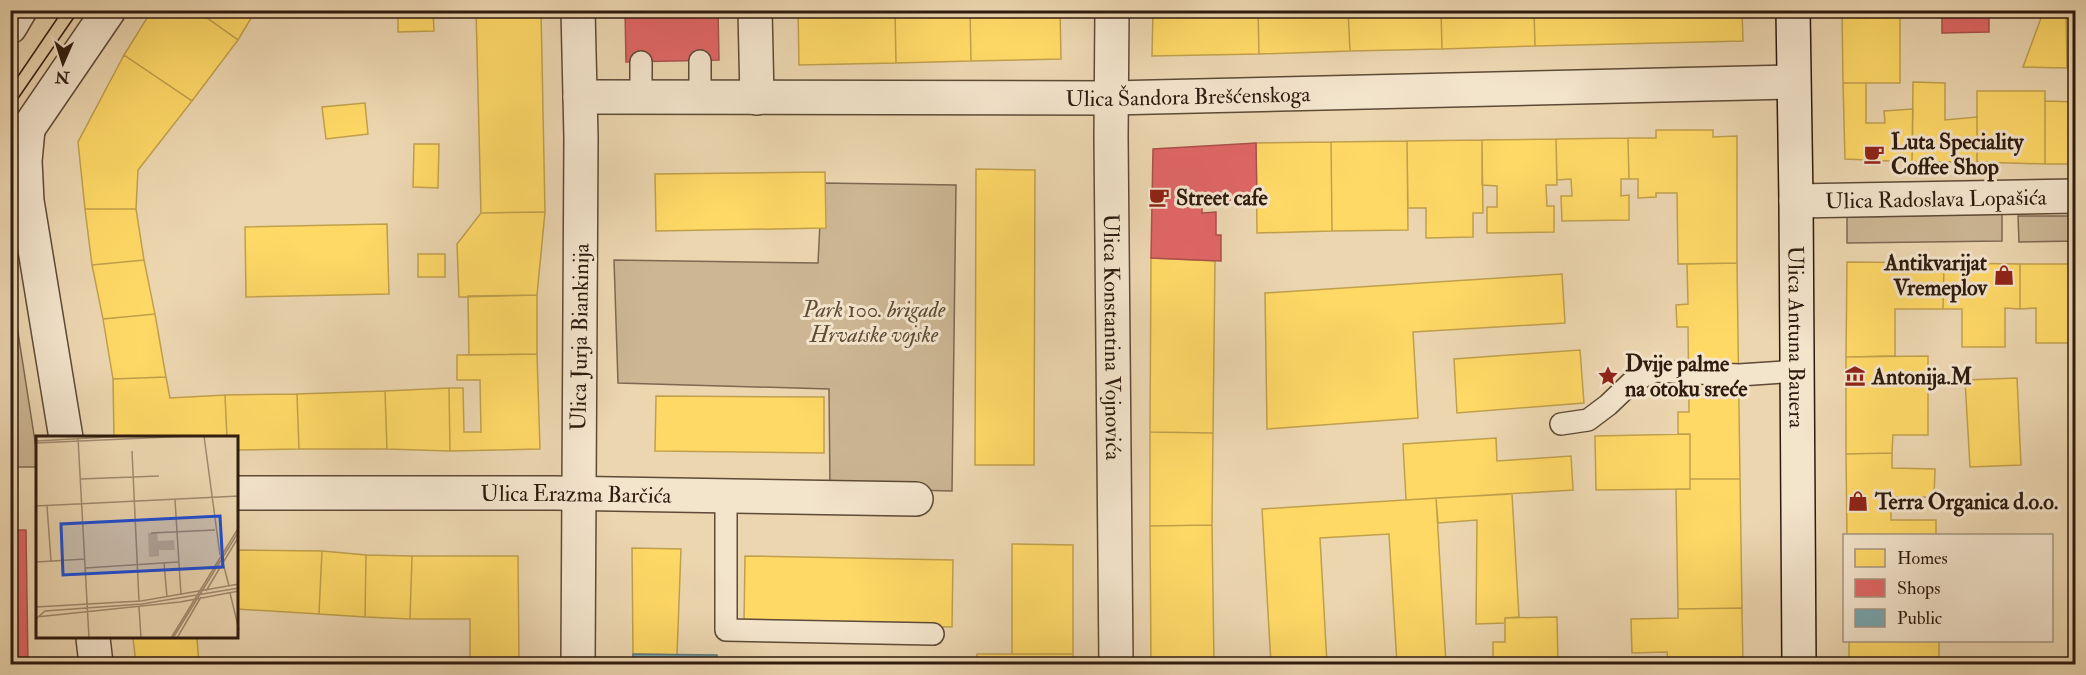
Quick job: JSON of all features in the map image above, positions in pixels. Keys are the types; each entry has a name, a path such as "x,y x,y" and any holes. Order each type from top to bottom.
{"street":[{"path":"10,27 20,10"},
{"path":"66,436 27,201 25,161 20,142 109,10"},
{"name":"Ulica Jurja Biankinija","path":"578,10 580,97 578,664"},
{"path":"755,10 757,98"},
{"name":"Ulica Konstantina Vojnovića","path":"1112,10 1116,664"},
{"name":"Ulica Antuna Bauera","path":"1793,10 1799,664"},
{"name":"Ulica Šandora Brešćenskoga","path":"580,97 1111,98 1793,82"},
{"name":"Ulica Radoslava Lopašića","path":"1796,201 2076,196"},
{"name":"Ulica Erazma Barčića","path":"238,493 578,494 916,499"},
{"path":"93,639 96,664"}],"lane":[{"path":"700,60 700,98"},
{"path":"641,62 641,98"},
{"path":"1561,424 1588,420 1632,382 1654,371 1739,375 1797,371"},
{"path":"726,496 726,630 933,634"}],"green space":[{"name":"Park 100. brigade Hrvatske vojske","path":"822,183 956,185 952,491 830,488 829,389 618,383 614,260 818,263"},
{"path":"2002,214 2002,241 1847,243 1847,217"},
{"path":"2018,216 2075,216 2075,241 2019,242"},
{"path":"11,312 16,320 36,448 36,466 11,467"}],"building: Homes":[{"path":"152,10 196,10 238,40 192,101 124,55"},
{"path":"196,10 256,10 238,40"},
{"path":"398,10 433,10 434,31 398,32"},
{"path":"476,10 541,10 545,212 481,213"},
{"path":"798,10 895,11 896,63 799,65"},
{"path":"970,10 971,61 896,63 895,11"},
{"path":"970,10 1060,10 1061,59 971,61"},
{"path":"1153,10 1258,10 1259,54 1152,56"},
{"path":"1258,10 1348,10 1350,51 1259,54"},
{"path":"1348,10 1441,10 1442,49 1350,51"},
{"path":"1441,10 1534,10 1535,46 1442,49"},
{"path":"1534,10 1742,10 1743,41 1535,46"},
{"path":"1842,10 1900,10 1900,83 1843,83"},
{"path":"2044,10 2066,10 2067,68 2023,67"},
{"path":"2066,10 2076,10 2076,41 2067,41"},
{"path":"124,55 192,101 138,170 136,209 85,209 78,142"},
{"path":"1913,82 1945,83 1945,120 1977,117 1977,162 1912,162"},
{"path":"1843,83 1866,83 1866,123 1885,123 1884,111 1913,109 1912,162 1845,159"},
{"path":"1977,91 2045,91 2045,164 1977,162"},
{"path":"2045,101 2076,102 2076,164 2045,164"},
{"path":"365,103 368,134 326,139 322,107"},
{"path":"1656,130 1713,130 1713,137 1737,136 1737,263 1678,264 1677,193 1656,193 1656,197 1638,198 1638,179 1629,179 1628,138 1656,138"},
{"path":"1628,138 1629,179 1621,179 1621,196 1629,195 1629,220 1562,221 1561,196 1572,196 1571,179 1557,180 1556,139"},
{"path":"1556,139 1557,185 1546,185 1547,206 1554,206 1554,232 1487,233 1487,207 1497,207 1497,186 1482,185 1482,140"},
{"path":"1482,140 1483,213 1473,213 1473,237 1426,238 1426,208 1408,208 1407,141"},
{"path":"1407,141 1408,230 1332,231 1331,142"},
{"path":"1331,142 1332,231 1257,233 1256,143"},
{"path":"414,144 439,144 438,188 413,187"},
{"path":"976,169 1035,170 1034,465 975,465"},
{"path":"825,172 826,228 656,231 655,174"},
{"path":"85,209 136,209 144,260 92,265"},
{"path":"545,212 537,295 459,297 457,244 481,213"},
{"path":"387,224 389,294 246,297 245,227"},
{"path":"418,254 445,254 445,277 418,277"},
{"path":"1151,258 1215,261 1213,433 1150,432"},
{"path":"144,260 155,314 103,319 92,265"},
{"path":"1847,262 1944,263 1943,309 1895,309 1895,356 1846,357"},
{"path":"1737,263 1740,479 1690,479 1690,434 1678,434 1678,412 1689,412 1688,327 1677,327 1676,305 1688,304 1687,264"},
{"path":"1944,263 2020,264 2020,309 2005,308 2005,347 1962,347 1962,309 1943,309"},
{"path":"2020,264 2076,264 2076,343 2036,343 2036,308 2020,309"},
{"path":"1562,274 1565,323 1413,332 1418,418 1267,429 1265,293"},
{"path":"537,295 537,354 469,355 468,296"},
{"path":"155,314 166,377 113,379 103,319"},
{"path":"1580,350 1584,403 1457,413 1454,359"},
{"path":"537,354 540,449 450,451 449,388 463,388 464,432 481,432 480,380 457,380 457,355"},
{"path":"1928,356 1928,435 1893,435 1892,453 1846,454 1846,357"},
{"path":"166,377 170,398 225,395 227,436 114,436 113,379"},
{"path":"2017,378 2021,465 1970,467 1965,380"},
{"path":"449,388 450,451 387,449 385,391"},
{"path":"385,391 387,449 299,449 297,394"},
{"path":"297,394 299,449 238,450 238,436 227,436 225,395"},
{"path":"656,396 824,397 824,453 655,451"},
{"path":"1150,432 1213,433 1212,525 1150,526"},
{"path":"1690,434 1690,489 1596,490 1595,436"},
{"path":"1496,438 1497,461 1571,456 1573,490 1406,500 1403,444"},
{"path":"1892,453 1892,468 1935,469 1934,497 1891,497 1891,520 1936,520 1936,534 1847,534 1846,454"},
{"path":"1690,479 1740,479 1742,608 1678,609 1676,489 1690,489"},
{"path":"1512,494 1519,617 1505,618 1505,623 1476,624 1477,520 1438,523 1436,498"},
{"path":"1436,498 1446,664 1397,664 1389,534 1320,538 1327,664 1271,664 1262,509"},
{"path":"1212,525 1214,664 1151,664 1150,526"},
{"path":"1012,544 1073,545 1073,654 1012,654"},
{"path":"632,548 681,549 677,655 633,654"},
{"path":"238,550 322,551 319,614 238,609"},
{"path":"322,551 366,555 365,617 319,614"},
{"path":"366,555 412,556 410,619 365,617"},
{"path":"412,556 518,556 519,659 470,660 470,619 410,619"},
{"path":"745,556 953,560 952,627 744,623"},
{"path":"1742,608 1743,664 1668,664 1667,652 1632,653 1631,619 1678,618 1678,609"},
{"path":"1557,617 1558,664 1493,664 1493,642 1505,642 1505,618"},
{"path":"133,639 197,639 199,664 136,664"},
{"path":"1849,642 1939,642 1939,660 1901,660 1901,664 1849,664"},
{"path":"977,654 1073,654 1073,664 977,664"},
{"path":"519,659 519,664 471,664 470,660"}],"building: Shops":[{"path":"625,10 718,10 719,60 626,62"},
{"path":"1942,10 1989,10 1989,32 1942,33"},
{"path":"1256,143 1257,200 1202,201 1202,213 1216,212 1216,235 1221,235 1221,261 1151,258 1153,149"},
{"path":"10,530 26,530 28,664 10,664"}],"building: Public":[{"path":"633,654 717,655 717,664 632,664"}],"tram line":[{"path":"10,88 63,10"},
{"path":"10,110 79,10"}],"place":[{"name":"Luta Speciality Coffee Shop","path":"1874,154"},
{"name":"Street cafe","path":"1159,197"},
{"name":"Antikvarijat Vremeplov","path":"2004,275"},
{"name":"Dvije palme na otoku sreće","path":"1608,376"},
{"name":"Antonija.M","path":"1855,376"},
{"name":"Terra Organica d.o.o.","path":"1858,501"}]}
